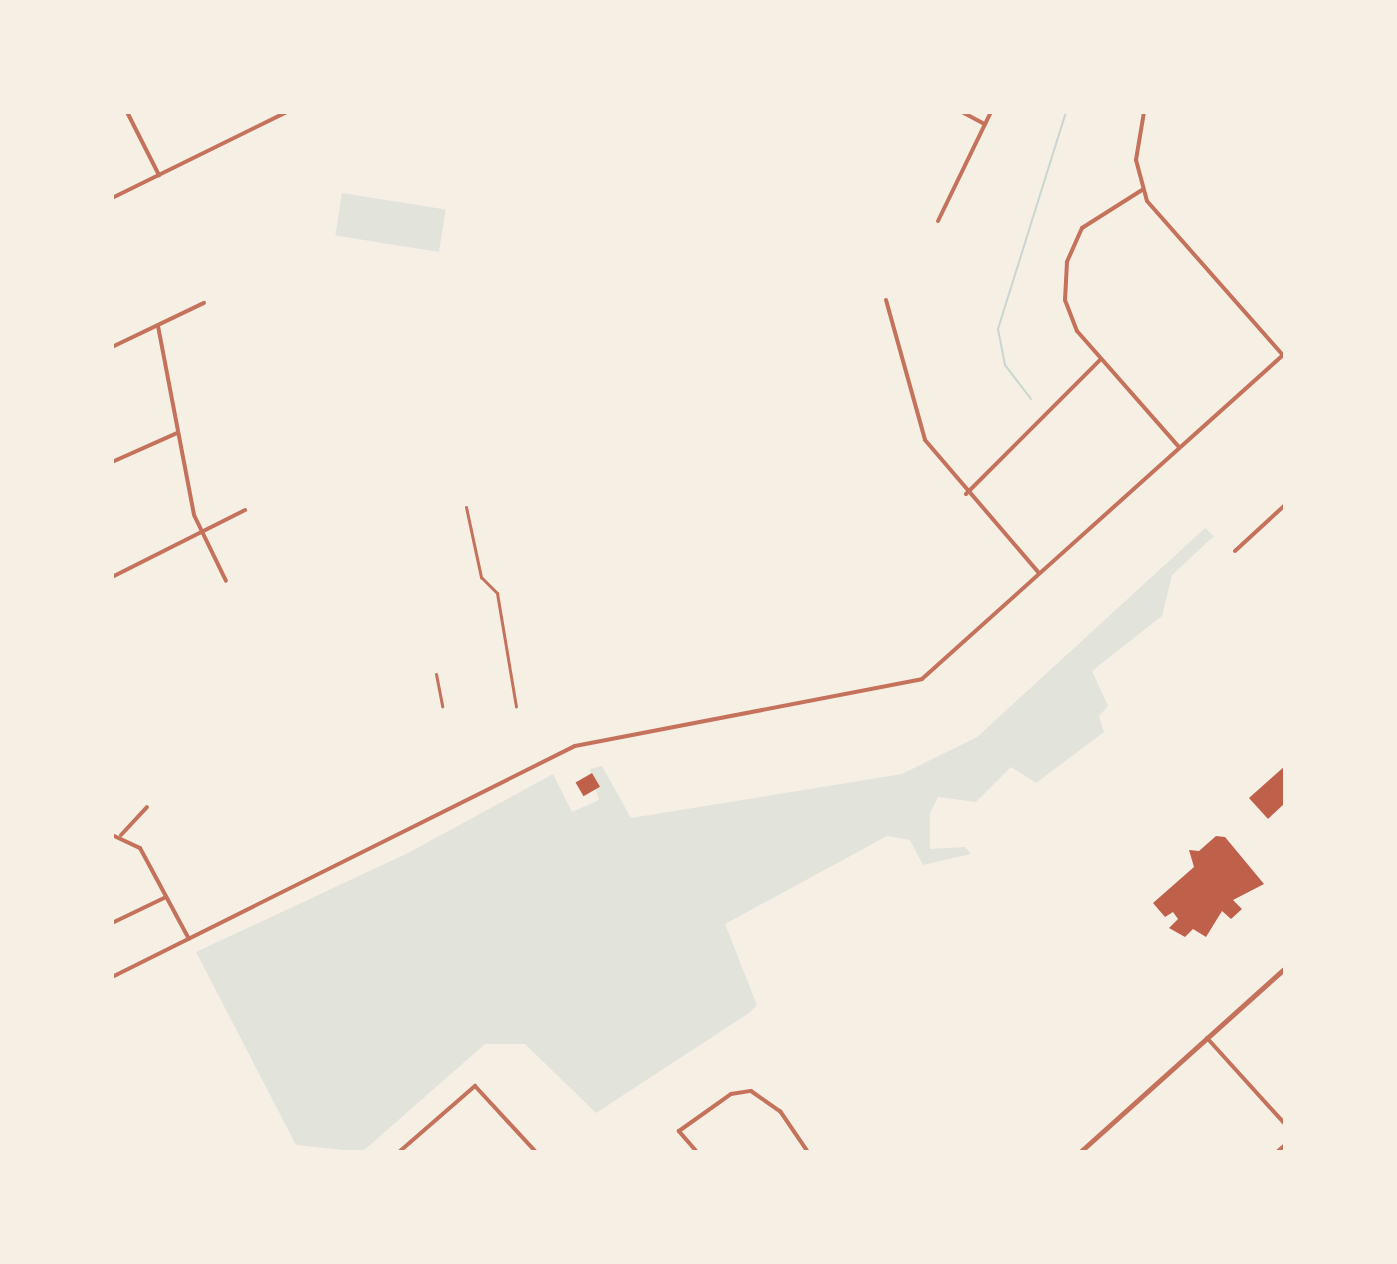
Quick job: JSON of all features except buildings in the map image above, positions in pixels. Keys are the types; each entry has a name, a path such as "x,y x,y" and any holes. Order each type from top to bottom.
{"street":[{"path":"127,112 159,175"},
{"path":"112,198 287,112"},
{"path":"962,112 985,124"},
{"path":"938,221 991,112"},
{"path":"112,977 575,746 910,685 1284,354 1142,190 1136,160 1144,112"},
{"path":"1142,190 1089,221 1067,262 1067,309 1100,360 1179,447"},
{"path":"886,300 921,433 966,494 1039,574"},
{"path":"112,347 204,303"},
{"path":"158,326 177,433 202,532 226,581"},
{"path":"966,494 1035,417 1100,360"},
{"path":"112,462 177,433"},
{"path":"1235,551 1285,505"},
{"path":"466,507 478,570 497,593 516,706"},
{"path":"112,577 245,510"},
{"path":"436,674 442,706"},
{"path":"121,835 147,807"},
{"path":"112,835 121,835 140,848 189,939"},
{"path":"112,923 166,897"},
{"path":"1080,1152 1285,968"},
{"path":"1207,1038 1285,1124"},
{"path":"399,1152 475,1086 536,1152"},
{"path":"697,1152 679,1131 731,1094 751,1091 780,1111 808,1152"},
{"path":"1277,1152 1285,1145"}],"shaded area":[{"path":"342,193 446,209 439,252 335,235"},
{"path":"1205,528 1214,536 1172,575 1162,616 1092,671 1108,706 1099,716 1104,732 1036,783 1011,767 976,802 938,797 930,813 930,849 965,847 971,854 923,865 910,840 887,836 725,924 757,1005 749,1013 596,1113 525,1044 485,1044 362,1152 296,1145 196,952 408,853 553,774 572,812 599,800 590,769 602,766 631,818 902,774 977,737"}],"waterway":[{"path":"1031,399 1005,365 998,329 1066,112"}]}
